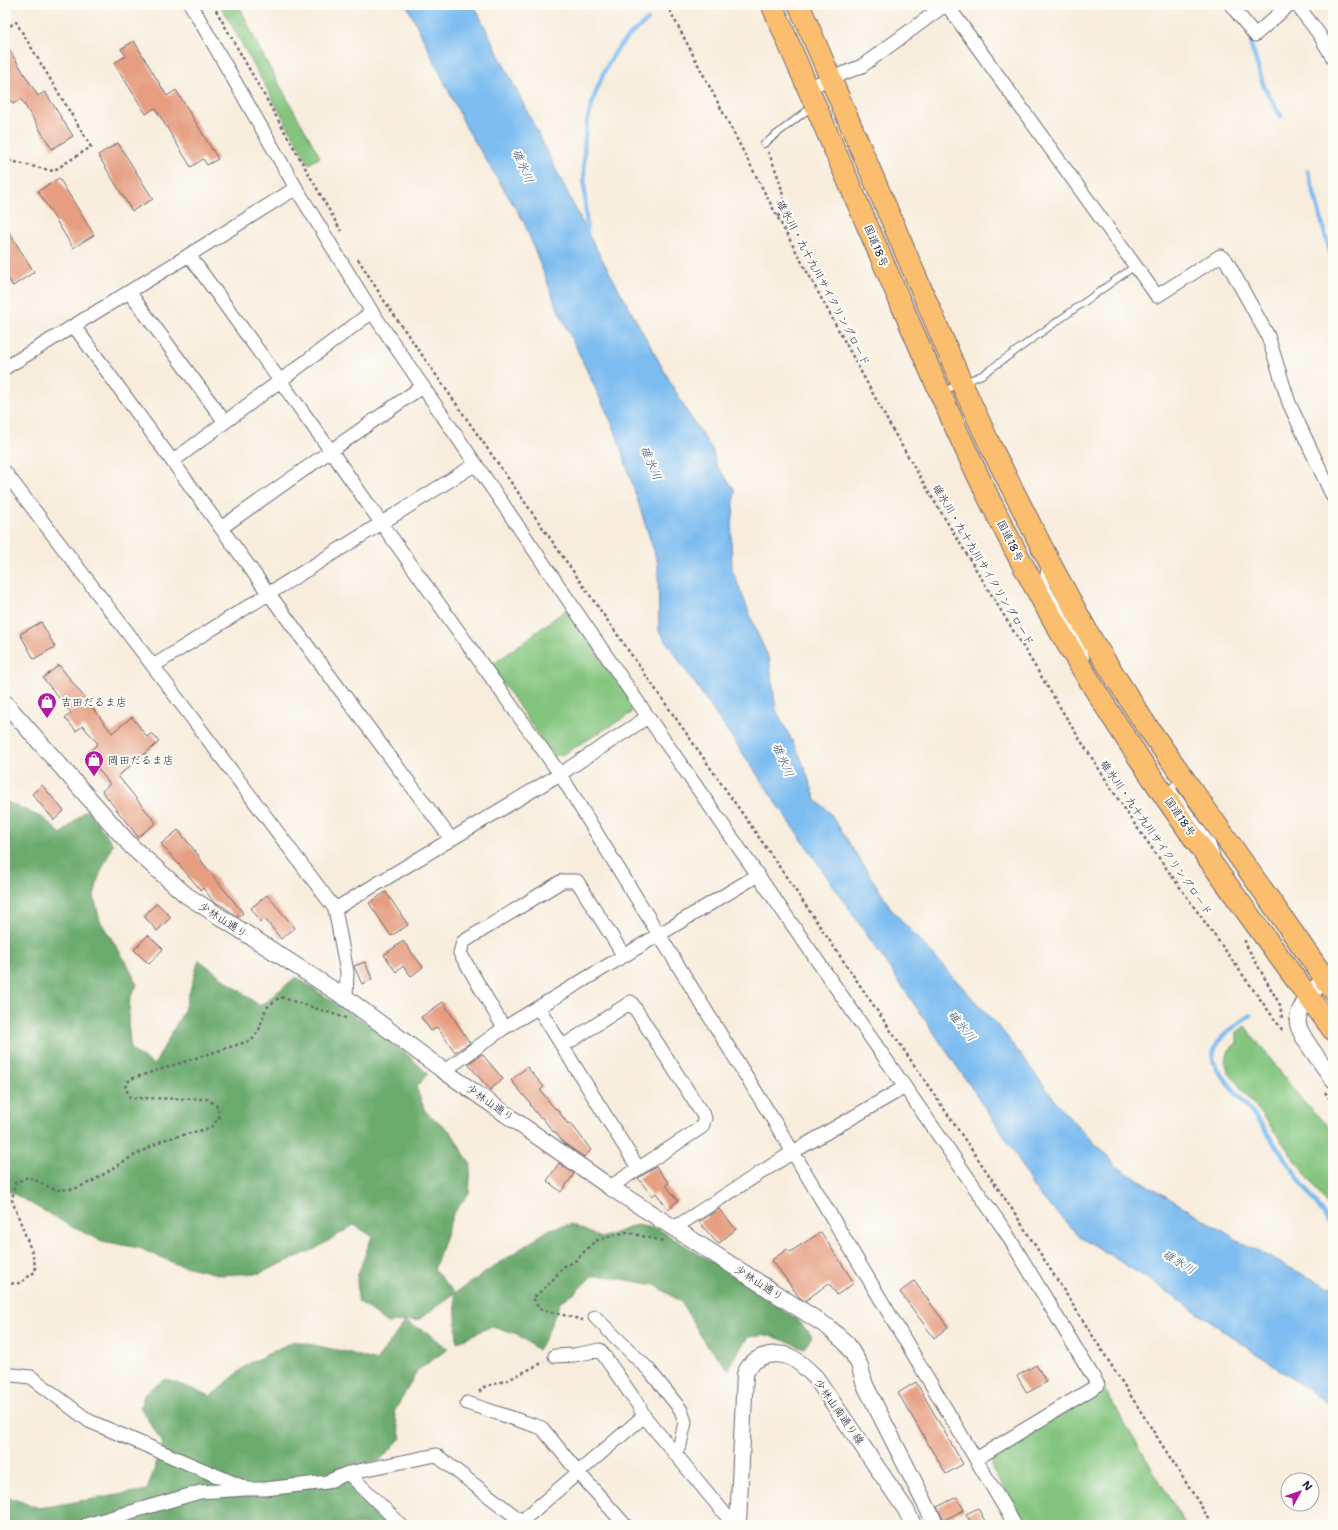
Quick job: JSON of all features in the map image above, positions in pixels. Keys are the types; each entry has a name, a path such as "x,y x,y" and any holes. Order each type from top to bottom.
{"highway":[{"name":"国道18号","path":"772,5 939,393 1001,523 1031,581 1063,637 1133,749 1230,890 1333,1030"},
{"path":"799,5 962,384 1052,567 1093,642 1144,722 1330,980"}],"street":[{"path":"191,5 296,188 372,312 648,717 1005,1231 1098,1385 976,1459"},
{"path":"807,88 862,66 946,5 1157,296 1220,256 1226,260 1268,336 1289,403 1333,497"},
{"path":"1230,5 1254,34 1289,5"},
{"path":"1297,5 1319,34 1333,58"},
{"path":"5,368 190,255 296,188"},
{"path":"190,255 560,774 793,1152 1015,1525"},
{"path":"129,292 225,422"},
{"path":"173,461 372,312"},
{"path":"74,326 220,528 452,839"},
{"path":"220,528 423,386"},
{"path":"153,666 476,464"},
{"path":"5,472 335,909 347,972 346,998"},
{"name":"少林山通り","path":"5,703 132,847 186,896 346,998 444,1071 610,1187 828,1327 847,1344 859,1364 865,1385 936,1525"},
{"path":"335,909 560,774 648,717"},
{"path":"444,1071 504,1028 758,875"},
{"path":"504,1028 460,953 463,942 562,881 577,881 624,956"},
{"path":"1329,1085 1298,1026 1297,1019 1309,997 1330,980"},
{"path":"563,1046 631,1002 705,1118 702,1127 610,1187"},
{"path":"538,1007 638,1168"},
{"path":"674,1228 793,1152 905,1087"},
{"path":"591,1321 650,1370 681,1410 685,1422 680,1445 674,1452"},
{"path":"555,1356 574,1355 600,1350 639,1406 644,1416 734,1525"},
{"name":"少林山南通り線","path":"738,1525 745,1374 749,1365 757,1359 774,1354 786,1355 800,1363 816,1378 906,1510 913,1525"},
{"path":"5,1376 13,1375 30,1377 89,1421 246,1488"},
{"path":"467,1403 542,1428 578,1472 625,1525"},
{"path":"86,1525 200,1492 246,1488 265,1489 327,1482 348,1473 436,1455 519,1523 644,1416"},
{"path":"348,1473 401,1525"}],"lane":[{"path":"764,144 805,112 816,107"},
{"path":"939,393 982,375 1135,266"},
{"path":"1052,567 1044,571 1043,578 1082,647 1096,689"},
{"path":"1183,778 1173,786 1174,790 1212,844 1230,890"}],"path":[{"path":"213,5 344,236"},
{"name":"碓氷川・九十九川サイクリングロード","path":"667,5 778,218 892,429 1072,727 1131,819 1284,1032 1280,1005 1245,944 1245,938"},
{"path":"5,29 16,22 91,147 53,171 6,160 5,158"},
{"path":"764,144 780,185 783,209 778,218"},
{"path":"356,256 385,302 768,849 1012,1209 1213,1525"},
{"path":"5,1284 20,1283 36,1271 33,1255 12,1200 15,1183 28,1177 56,1190 74,1189 93,1182 126,1160 163,1140 210,1128 219,1118 218,1107 208,1099 130,1098 125,1087 130,1079 252,1040 258,1030 266,1008 280,997 348,1019"},
{"path":"1329,1085 1333,1104"},
{"path":"591,1321 538,1309 534,1298 551,1282 563,1267 574,1262 594,1241 626,1232 664,1241"},
{"path":"467,1403 484,1387 508,1380 555,1356"}],"green space":[{"path":"220,5 239,5 260,50 320,157 309,164"},
{"path":"567,609 634,705 630,714 564,754 553,756 491,666"},
{"path":"5,801 43,818 61,834 87,809 113,844 99,876 94,896 100,921 127,963 137,985 130,998 128,1023 131,1050 154,1065 184,1010 199,960 260,1006 296,977 369,1025 409,1056 428,1074 416,1087 425,1111 451,1132 471,1165 469,1193 453,1214 434,1270 455,1293 418,1320 387,1323 358,1301 357,1277 372,1236 354,1225 315,1249 260,1273 221,1275 176,1264 139,1248 102,1241 72,1227 5,1190"},
{"path":"1245,1026 1302,1100 1333,1132 1333,1212 1266,1120 1229,1073 1225,1062 1229,1050 1237,1043 1237,1032"},
{"path":"571,1224 601,1238 636,1225 658,1229 732,1274 797,1319 812,1336 805,1348 769,1335 748,1337 733,1359 729,1370 705,1343 681,1302 655,1285 605,1276 592,1276 574,1294 561,1301 545,1338 538,1350 517,1334 492,1326 457,1342 455,1293 550,1229"},
{"path":"405,1322 430,1334 448,1349 418,1370 394,1412 401,1438 379,1461 337,1467 393,1525 5,1525 5,1496 39,1508 147,1490 163,1444 140,1407 145,1393 166,1379 211,1396 248,1364 294,1341 347,1352 376,1361"},
{"path":"1103,1387 1186,1525 1026,1525 991,1467 993,1457"}],"water":[{"name":"碓氷川","path":"407,5 474,5 587,232 687,412 712,449 716,465 735,490 731,540 732,569 769,659 776,710 800,756 816,800 830,813 892,910 1005,1034 1063,1111 1119,1168 1249,1247 1328,1287 1333,1286 1333,1407 1156,1284 1078,1235 1034,1189 1012,1147 659,631 658,564 615,430 556,305 524,222 467,129"}],"building":[{"path":"134,41 167,96 176,90 218,159 207,165 203,159 191,167 155,108 146,114 114,63 126,56 121,49"},
{"path":"5,43 38,96 45,92 73,136 52,149 21,99 13,104 5,91"},
{"path":"118,143 153,199 132,211 98,155"},
{"path":"59,178 94,235 73,248 38,191"},
{"path":"5,226 34,272 13,286 5,273"},
{"path":"41,622 55,647 34,659 20,634"},
{"path":"59,665 112,733 132,717 147,737 152,733 159,742 118,776 156,823 138,837 102,791 110,784 86,754 98,744 83,726 76,731 65,718 71,713 43,678"},
{"path":"42,785 64,811 54,820 32,794"},
{"path":"178,830 243,913 238,917 214,902 203,888 201,890 161,844"},
{"path":"386,892 408,925 391,936 369,903"},
{"path":"267,895 295,928 281,939 265,919 261,922 251,908"},
{"path":"157,903 171,917 157,931 144,916"},
{"path":"148,935 163,949 149,964 134,950"},
{"path":"403,941 423,967 411,976 403,966 396,972 384,955"},
{"path":"365,962 372,979 362,984 354,966"},
{"path":"443,1002 470,1043 455,1052 437,1027 431,1031 421,1017"},
{"path":"482,1054 503,1079 490,1090 468,1064"},
{"path":"527,1067 544,1087 540,1090 568,1124 571,1123 591,1150 584,1157 564,1143 554,1131 553,1132 542,1117 540,1118 530,1105 531,1104 511,1080"},
{"path":"559,1163 574,1174 561,1192 547,1181"},
{"path":"656,1167 669,1183 666,1185 678,1201 668,1209 656,1193 652,1196 638,1178"},
{"path":"719,1209 736,1229 718,1244 699,1222"},
{"path":"821,1232 854,1283 837,1295 829,1283 805,1301 799,1297 772,1260 787,1249 790,1252"},
{"path":"914,1281 948,1327 934,1338 900,1292"},
{"path":"1036,1365 1047,1382 1027,1393 1017,1376"},
{"path":"916,1382 963,1464 946,1474 898,1393"},
{"path":"957,1497 964,1510 944,1520 937,1507"},
{"path":"978,1508 987,1525 972,1525 966,1514"}],"waterway":[{"path":"587,236 584,150 589,114 598,87 609,62 626,39 648,20"},
{"path":"1251,45 1264,87 1281,116"},
{"path":"1308,171 1333,263"},
{"path":"1251,1015 1227,1033 1217,1044 1214,1051 1214,1062 1217,1069 1260,1123 1333,1228"}],"place":[{"name":"吉田だるま店","path":"47,719"},
{"name":"岡田だるま店","path":"94,777"}]}
